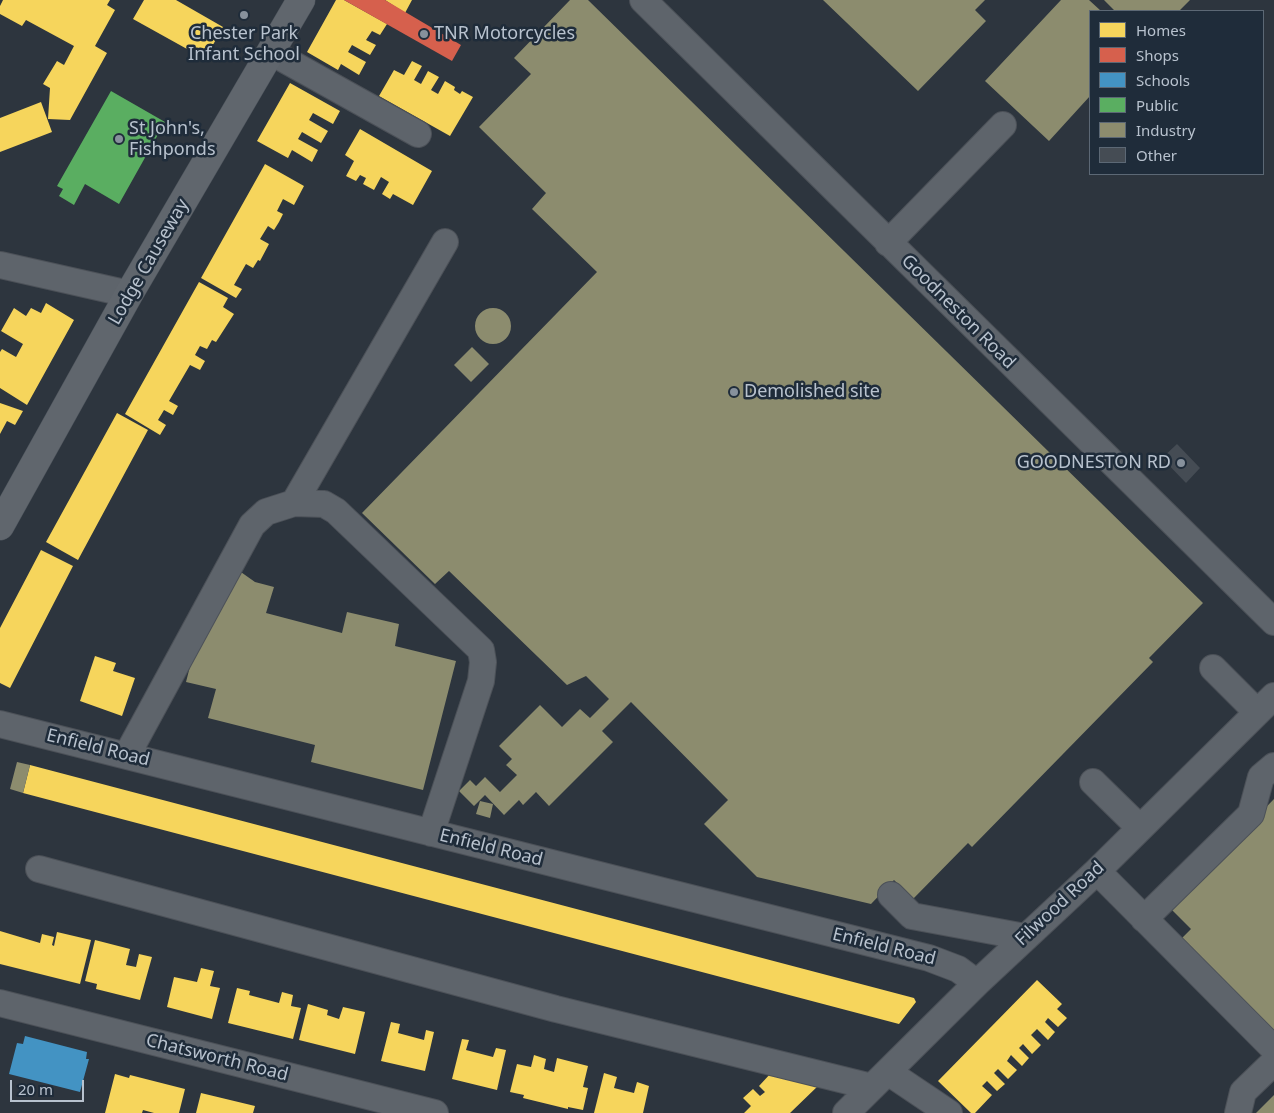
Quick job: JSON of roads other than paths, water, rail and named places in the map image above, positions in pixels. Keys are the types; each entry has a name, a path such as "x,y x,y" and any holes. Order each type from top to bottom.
{"main road":[{"name":"Lodge Causeway","path":"0,526 129,294 301,0"}],"street":[{"name":"Goodneston Road","path":"643,0 1274,622"},
{"path":"271,52 418,134"},
{"path":"888,243 1003,125"},
{"path":"294,503 445,242"},
{"path":"0,265 129,294"},
{"path":"126,755 252,525 266,512 294,503 324,504 336,511 481,650 483,662 481,681 431,833"},
{"path":"1212,668 1265,704"},
{"name":"Filwood Road","path":"846,1113 977,983 1097,871 1265,704"},
{"name":"Enfield Road","path":"0,724 929,958 958,969 977,983"},
{"path":"1144,919 1251,814 1261,777 1274,766"},
{"path":"1093,782 1140,828"},
{"path":"40,869 556,1010 880,1080 949,1113"},
{"path":"1097,871 1274,1049"},
{"path":"891,895 912,916 1025,937"},
{"name":"Chatsworth Road","path":"0,1003 435,1113"},
{"path":"1238,1113 1243,1092 1274,1062"}],"place":[{"name":"Chester Park Infant School","path":"244,15"},
{"name":"TNR Motorcycles","path":"424,34"},
{"name":"St John's, Fishponds","path":"119,139"},
{"name":"Demolished site","path":"734,392"},
{"name":"GOODNESTON RD","path":"1181,463"}]}
